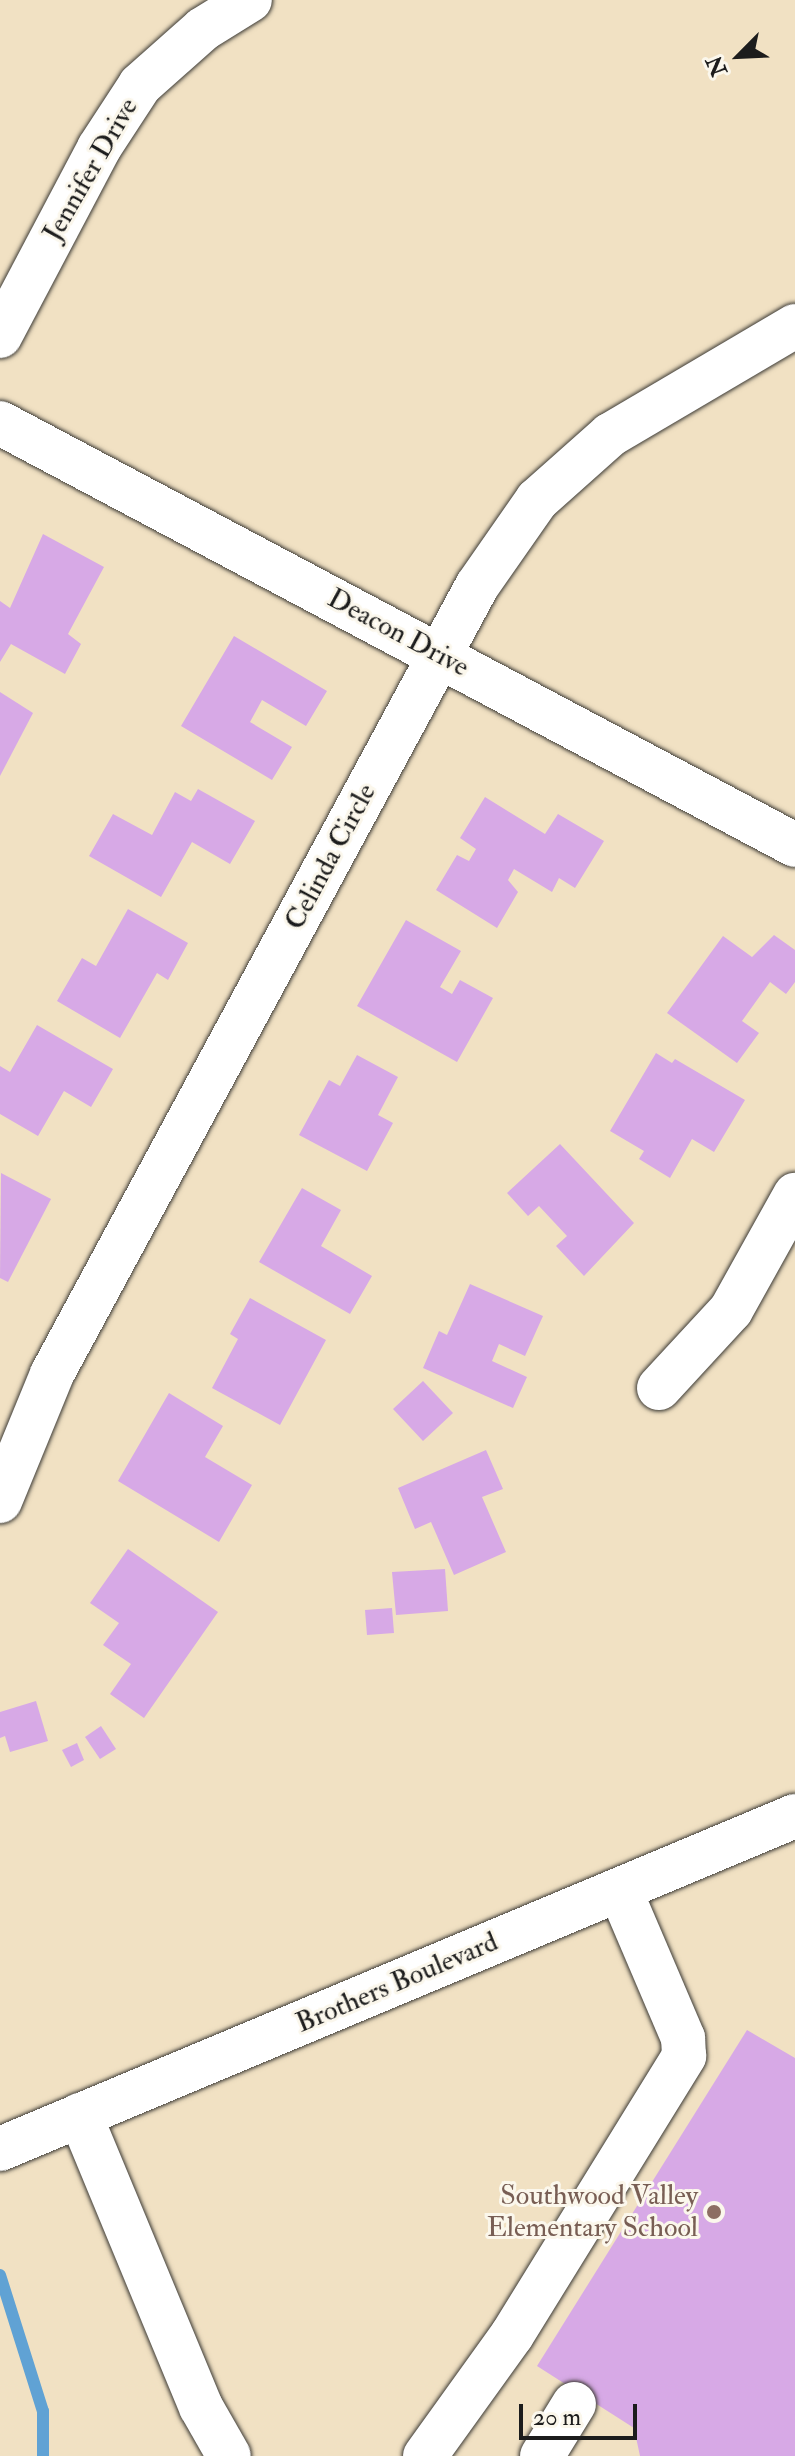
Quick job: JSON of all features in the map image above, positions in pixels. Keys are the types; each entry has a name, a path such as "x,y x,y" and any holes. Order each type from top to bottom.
{"street":[{"name":"Jennifer Drive","path":"0,336 99,148 140,85 203,29 250,0"},
{"name":"Celinda Circle","path":"0,1501 52,1374 477,586 537,500 610,435 795,326"},
{"name":"Deacon Drive","path":"0,423 795,845"},
{"path":"659,1388 731,1310 795,1195"},
{"name":"Brothers Boulevard","path":"0,2149 795,1816"},
{"path":"425,2456 512,2335 684,2056 683,2038 620,1890"},
{"path":"80,2115 201,2407 229,2456"},
{"path":"542,2456 574,2404"}],"building":[{"path":"43,534 104,567 68,634 81,644 65,674 11,644 0,662 0,601 10,608"},
{"path":"234,636 327,691 306,726 262,700 250,722 292,747 272,780 181,726"},
{"path":"0,692 33,713 0,776"},
{"path":"198,789 255,821 230,864 192,842 161,897 89,856 113,814 152,835 175,792 191,801"},
{"path":"485,797 545,834 558,814 604,841 575,888 559,878 552,892 514,869 508,880 518,892 497,928 436,890 457,855 469,861 476,849 460,838"},
{"path":"128,909 188,943 168,980 157,973 120,1038 57,1001 82,958 96,966"},
{"path":"406,920 461,951 440,987 452,994 460,980 493,998 457,1062 357,1006"},
{"path":"774,935 795,950 795,982 786,994 770,982 742,1021 759,1033 737,1063 667,1013 723,936 752,957"},
{"path":"37,1025 113,1069 91,1107 64,1091 38,1136 0,1114 0,1066 10,1072"},
{"path":"656,1053 672,1063 675,1059 745,1100 714,1152 692,1139 670,1178 639,1159 644,1151 610,1131"},
{"path":"357,1055 398,1077 378,1115 393,1123 367,1171 299,1135 329,1080 340,1086"},
{"path":"560,1144 634,1223 584,1276 556,1246 567,1236 539,1206 528,1216 507,1193"},
{"path":"1,1173 51,1199 8,1282 0,1278"},
{"path":"302,1188 341,1210 321,1246 372,1276 350,1314 259,1262"},
{"path":"470,1284 543,1316 525,1356 499,1344 492,1361 527,1377 513,1408 423,1368 439,1331 447,1335"},
{"path":"250,1298 326,1340 280,1425 212,1388 238,1339 230,1334"},
{"path":"423,1381 453,1413 423,1441 393,1409"},
{"path":"169,1393 223,1426 205,1457 252,1485 219,1542 118,1481"},
{"path":"486,1450 503,1489 482,1497 506,1552 454,1575 431,1522 415,1529 398,1488"},
{"path":"128,1549 218,1612 144,1718 110,1694 131,1664 103,1645 119,1623 90,1603"},
{"path":"445,1569 448,1611 396,1615 392,1572"},
{"path":"392,1608 394,1633 367,1635 365,1610"},
{"path":"36,1701 48,1741 10,1752 5,1736 0,1738 0,1712"},
{"path":"101,1726 116,1749 100,1759 85,1737"},
{"path":"77,1743 84,1760 71,1767 62,1750"},
{"name":"Southwood Valley Elementary School","path":"747,2030 795,2058 795,2456 640,2456 634,2428 537,2366"}],"waterway":[{"path":"0,2275 43,2411 43,2456"}],"place":[{"name":"Southwood Valley Elementary School","path":"714,2212"}]}
